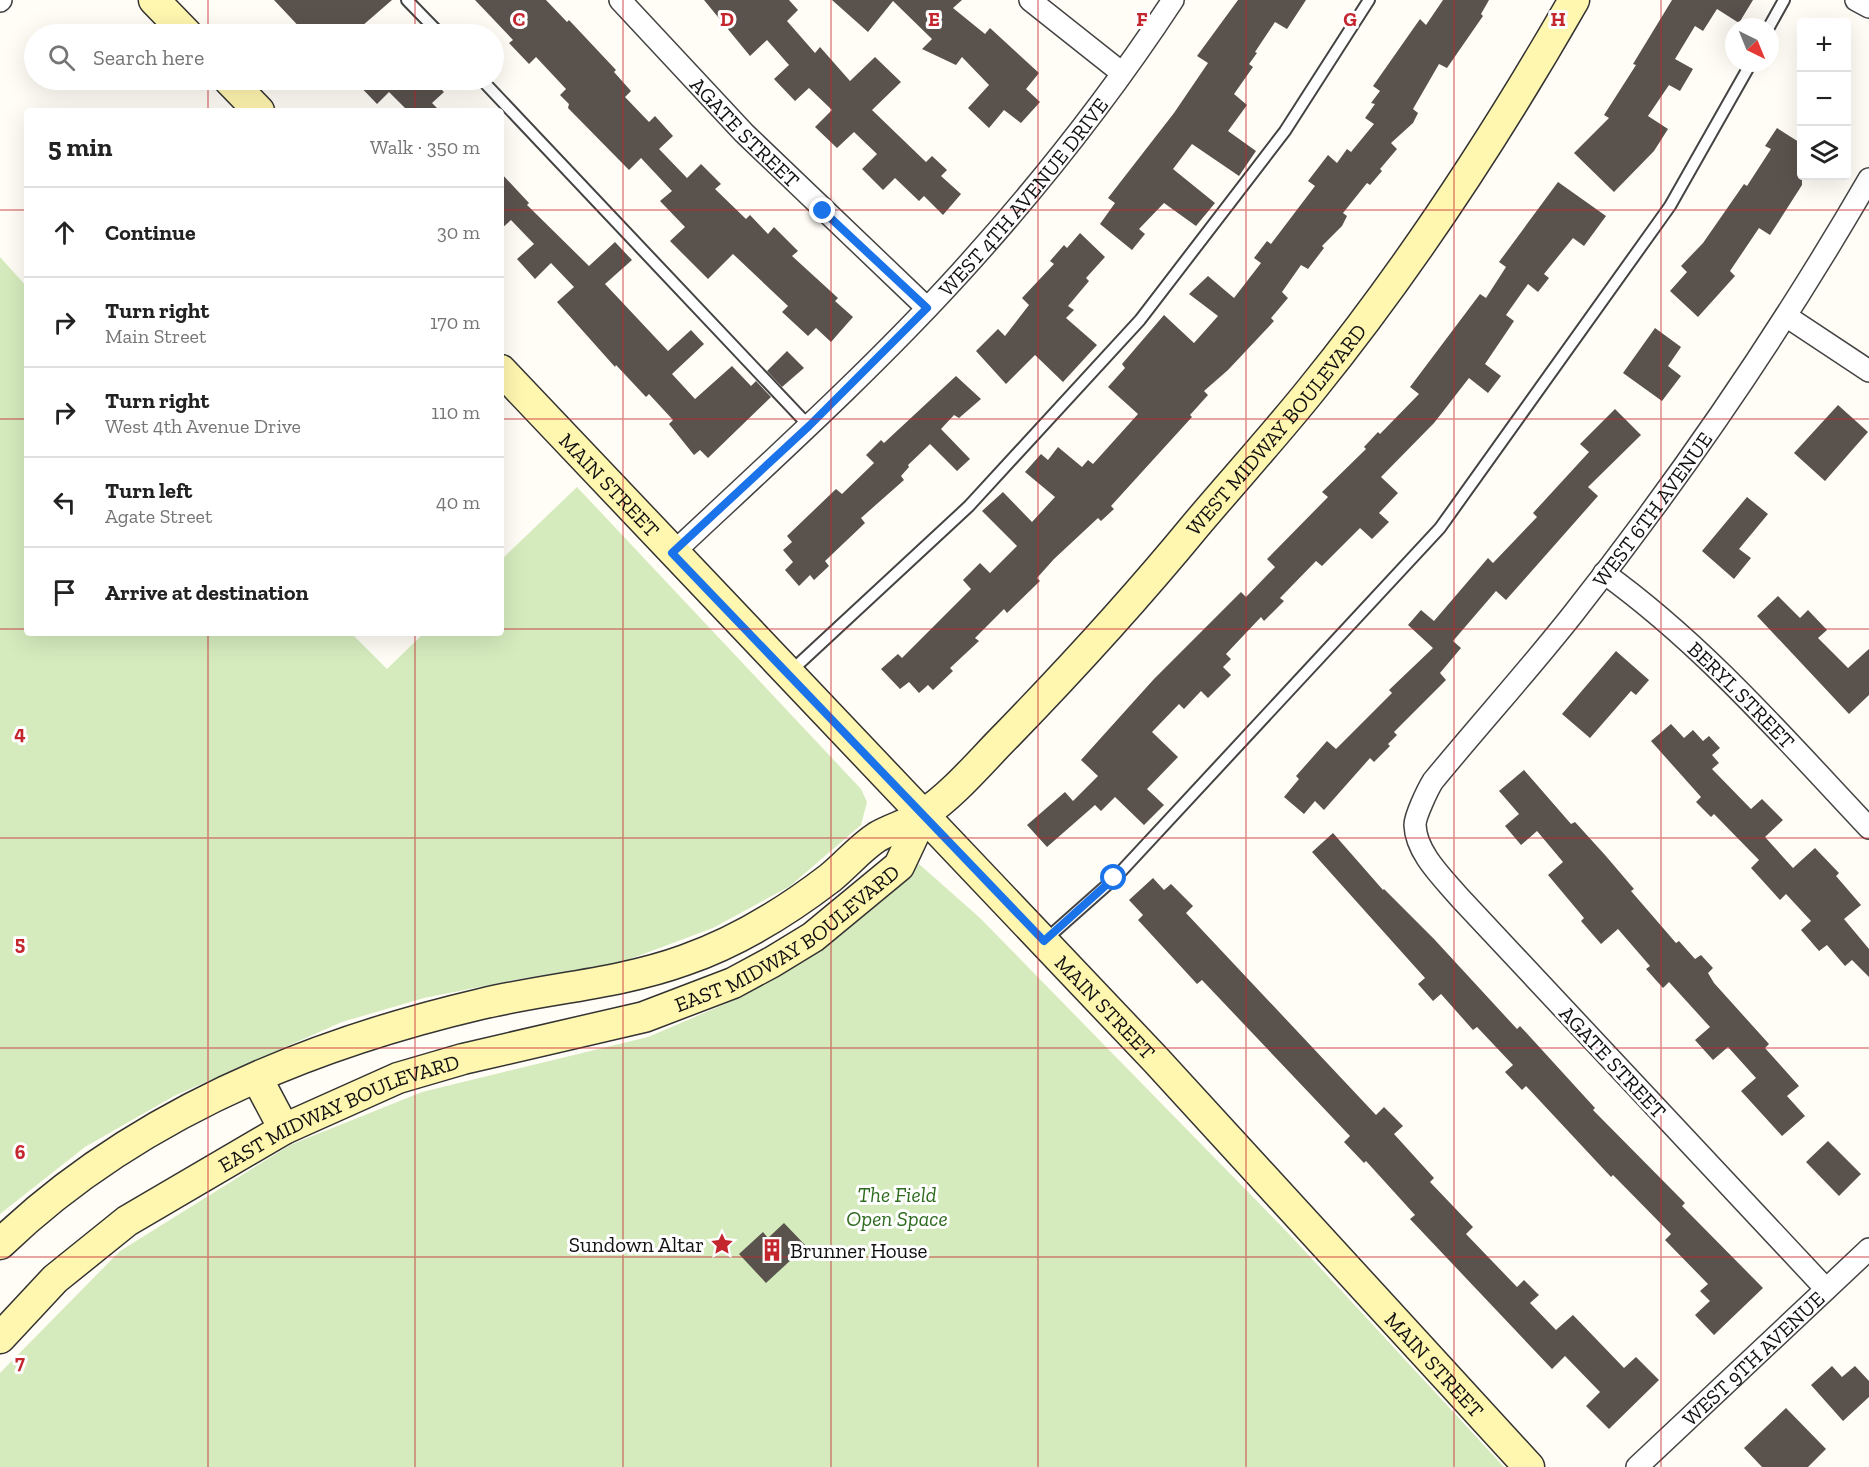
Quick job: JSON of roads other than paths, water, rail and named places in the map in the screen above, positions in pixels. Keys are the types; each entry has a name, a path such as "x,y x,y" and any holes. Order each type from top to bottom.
{"main road":[{"path":"154,0 177,24"},
{"name":"WEST MIDWAY BOULEVARD","path":"923,815 978,765 1105,633 1312,389 1404,267 1475,162 1533,71 1574,0"},
{"path":"239,90 256,108"},
{"name":"MAIN STREET","path":"504,373 672,553 1156,1060 1529,1467"},
{"name":"EAST MIDWAY BOULEVARD","path":"0,1244 43,1205 103,1161 153,1130 257,1078 342,1043 411,1022 489,1002 609,980 687,960 732,940 779,913 836,873 875,838 923,815"},
{"name":"EAST MIDWAY BOULEVARD","path":"0,1338 55,1279 112,1232 162,1198 284,1129 398,1078 463,1059 644,1017 733,983 813,937 899,866 923,815"},
{"path":"257,1078 284,1129"}],"street":[{"name":"AGATE STREET","path":"620,0 752,140 927,308"},
{"path":"1030,0 1122,73"},
{"name":"WEST 4TH AVENUE DRIVE","path":"672,553 809,426 927,308 1030,192 1122,73 1173,0"},
{"path":"1856,0 1869,7"},
{"name":"WEST 6TH AVENUE","path":"1415,824 1423,798 1433,781 1604,573 1754,368 1869,179"},
{"path":"1786,316 1869,371"},
{"name":"BERYL STREET","path":"1604,573 1648,605 1694,645 1869,828"},
{"name":"AGATE STREET","path":"1415,824 1431,864 1460,898 1826,1289"},
{"name":"WEST 9TH AVENUE","path":"1637,1467 1869,1249"}],"lane":[{"path":"407,0 430,24"},
{"path":"788,674 969,506 1140,320 1285,131 1370,0"},
{"path":"1774,18 1784,0"},
{"path":"1044,941 1114,878 1440,528 1670,206 1746,72"},
{"path":"491,90 809,426"}],"place":[{"name":"Sundown Altar","path":"722,1244"},
{"name":"Brunner House","path":"772,1250"}],"park label":[{"name":"The Field Open Space","path":"897,1206"}]}
